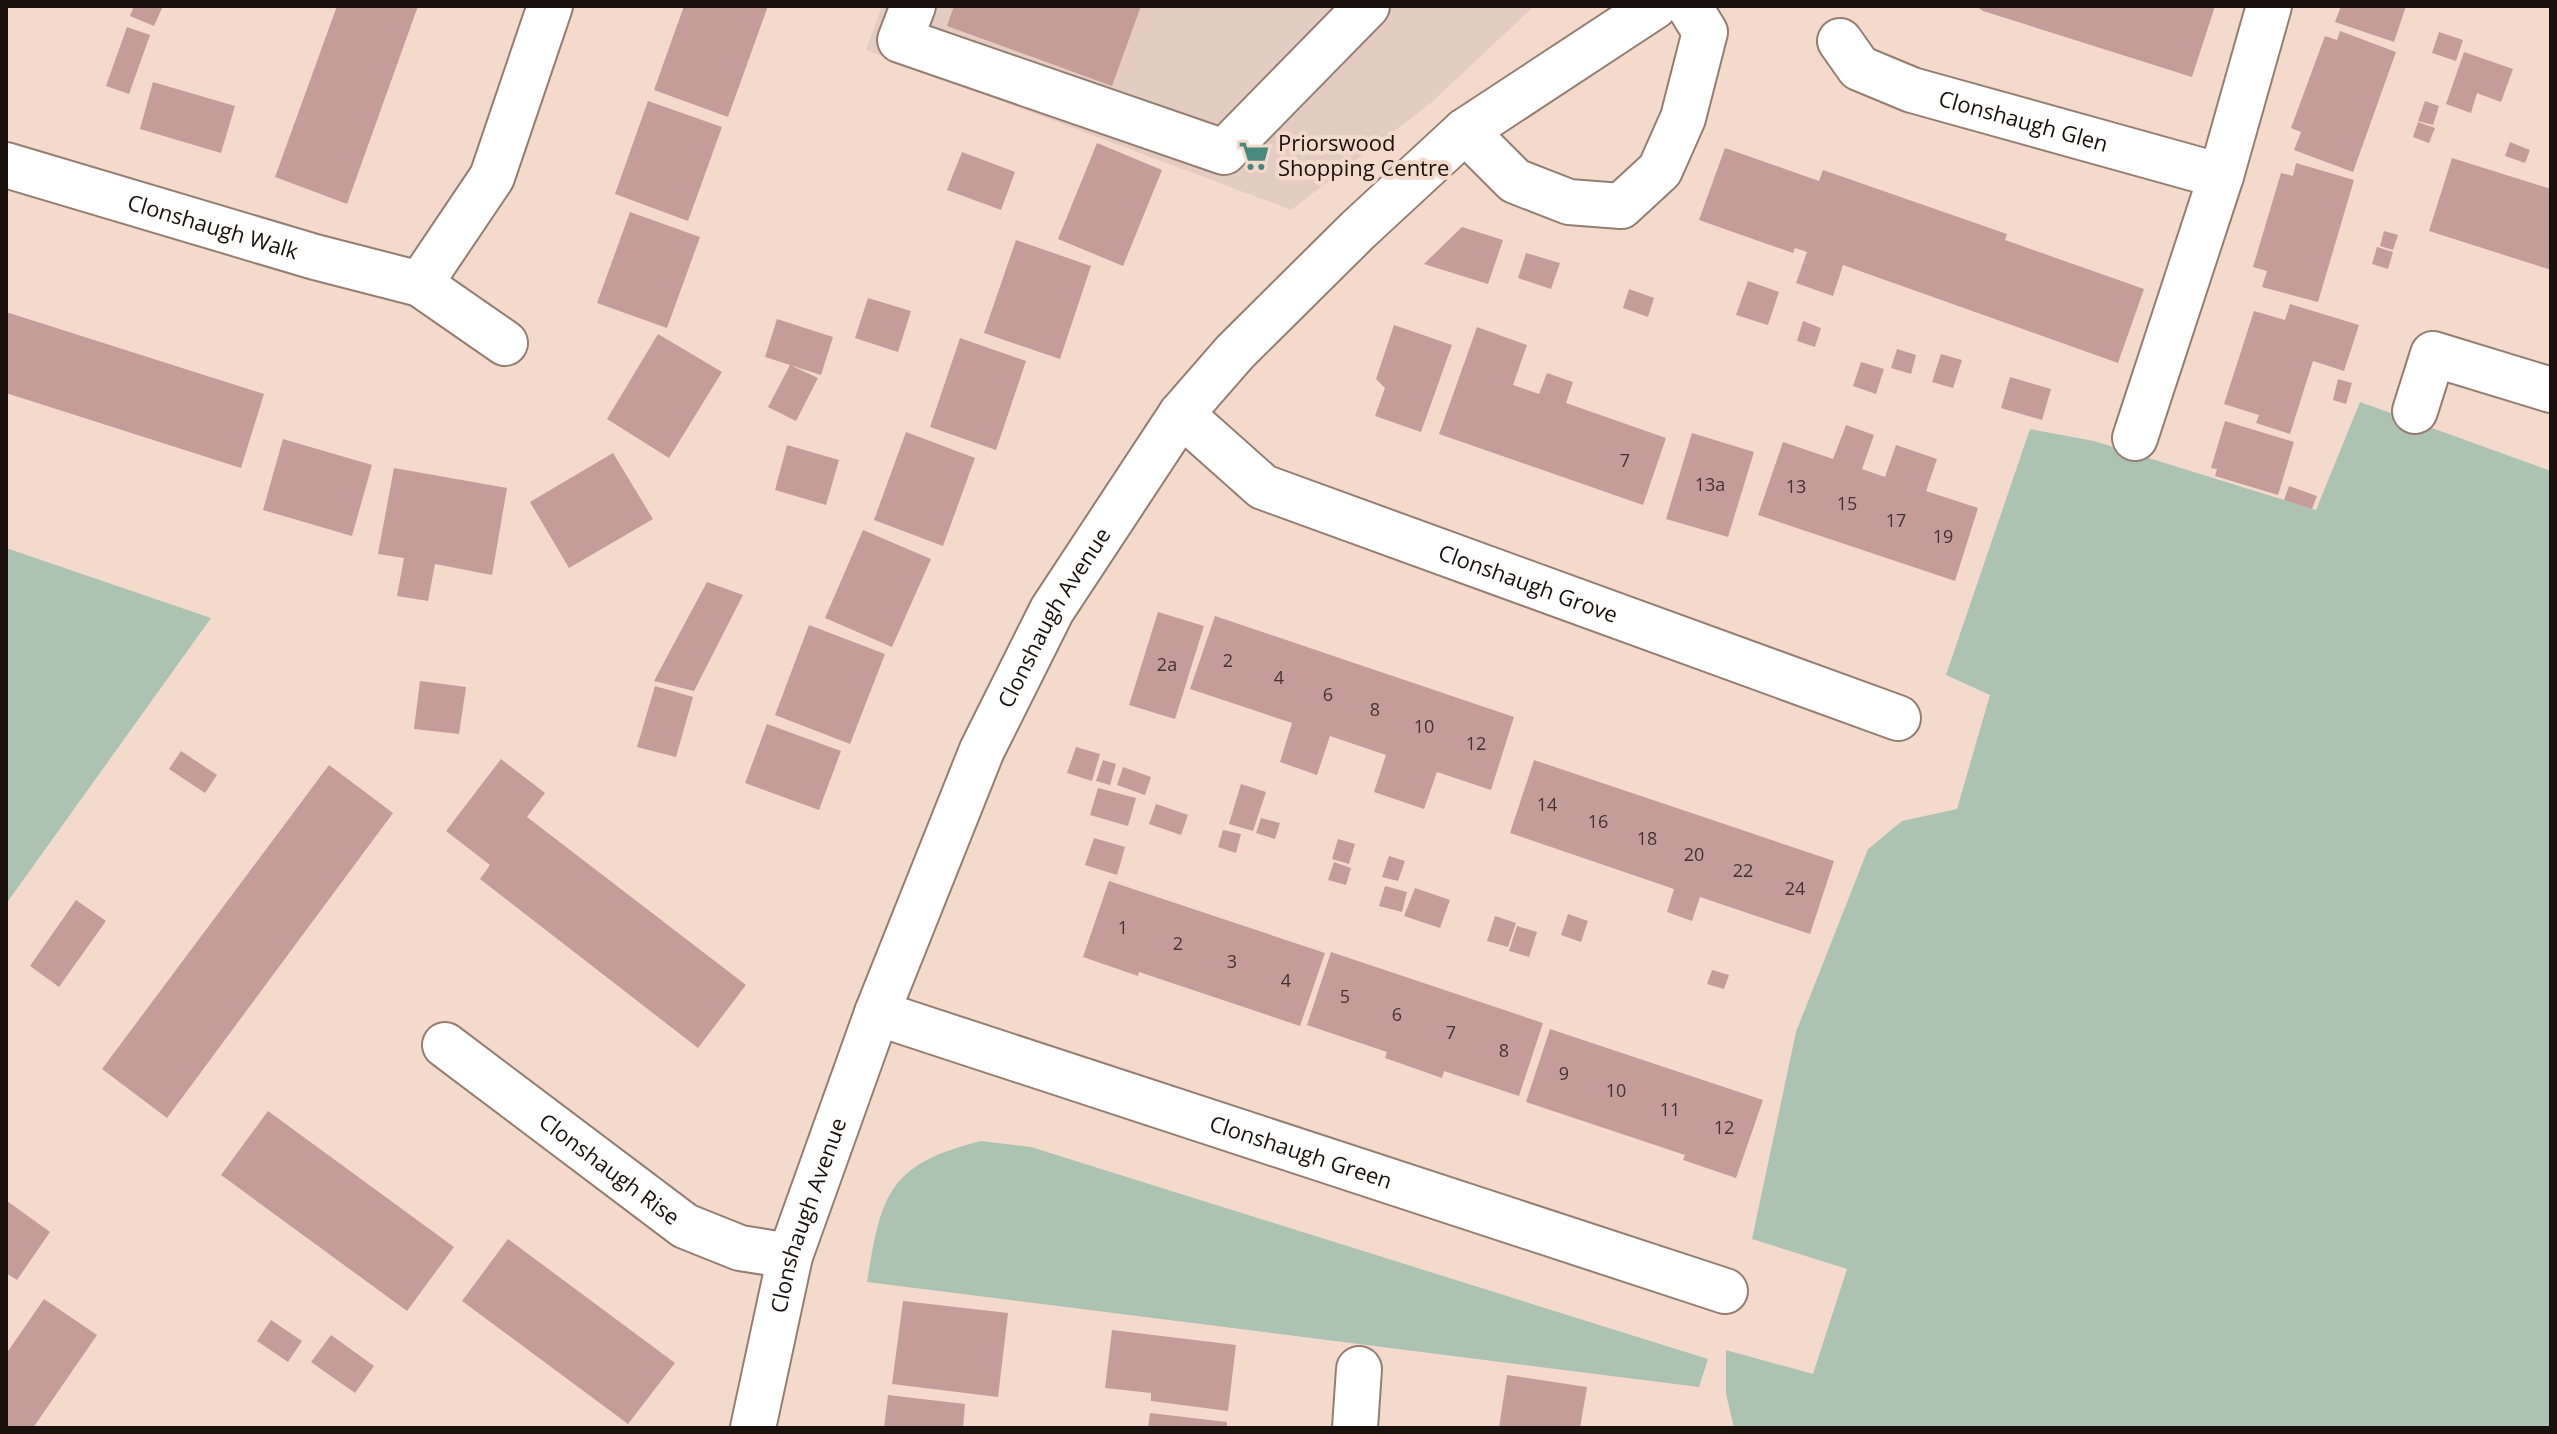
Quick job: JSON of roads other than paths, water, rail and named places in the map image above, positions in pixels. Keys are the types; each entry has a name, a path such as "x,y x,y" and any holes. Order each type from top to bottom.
{"street":[{"path":"420,284 492,177 550,6"},
{"path":"913,6 900,40 1224,152 1367,6"},
{"path":"1465,131 1515,181 1569,202 1621,206 1660,170 1683,118 1705,32 1689,6"},
{"path":"2135,438 2221,176 2269,6"},
{"name":"Clonshaugh Avenue","path":"753,1428 790,1256 877,1013 982,750 1052,610 1181,414 1235,352 1358,230 1465,131 1633,12"},
{"name":"Clonshaugh Glen","path":"1840,41 1859,68 1912,90 2221,176"},
{"name":"Clonshaugh Walk","path":"6,165 420,284 505,343"},
{"path":"2415,411 2433,354 2551,390"},
{"name":"Clonshaugh Grove","path":"1181,414 1263,487 1898,718"},
{"name":"Clonshaugh Green","path":"877,1013 1725,1291"},
{"name":"Clonshaugh Rise","path":"445,1045 685,1226 740,1248 790,1256"},
{"path":"1355,1428 1359,1369"}],"place":[{"name":"Priorswood Shopping Centre","path":"1254,156"}]}
